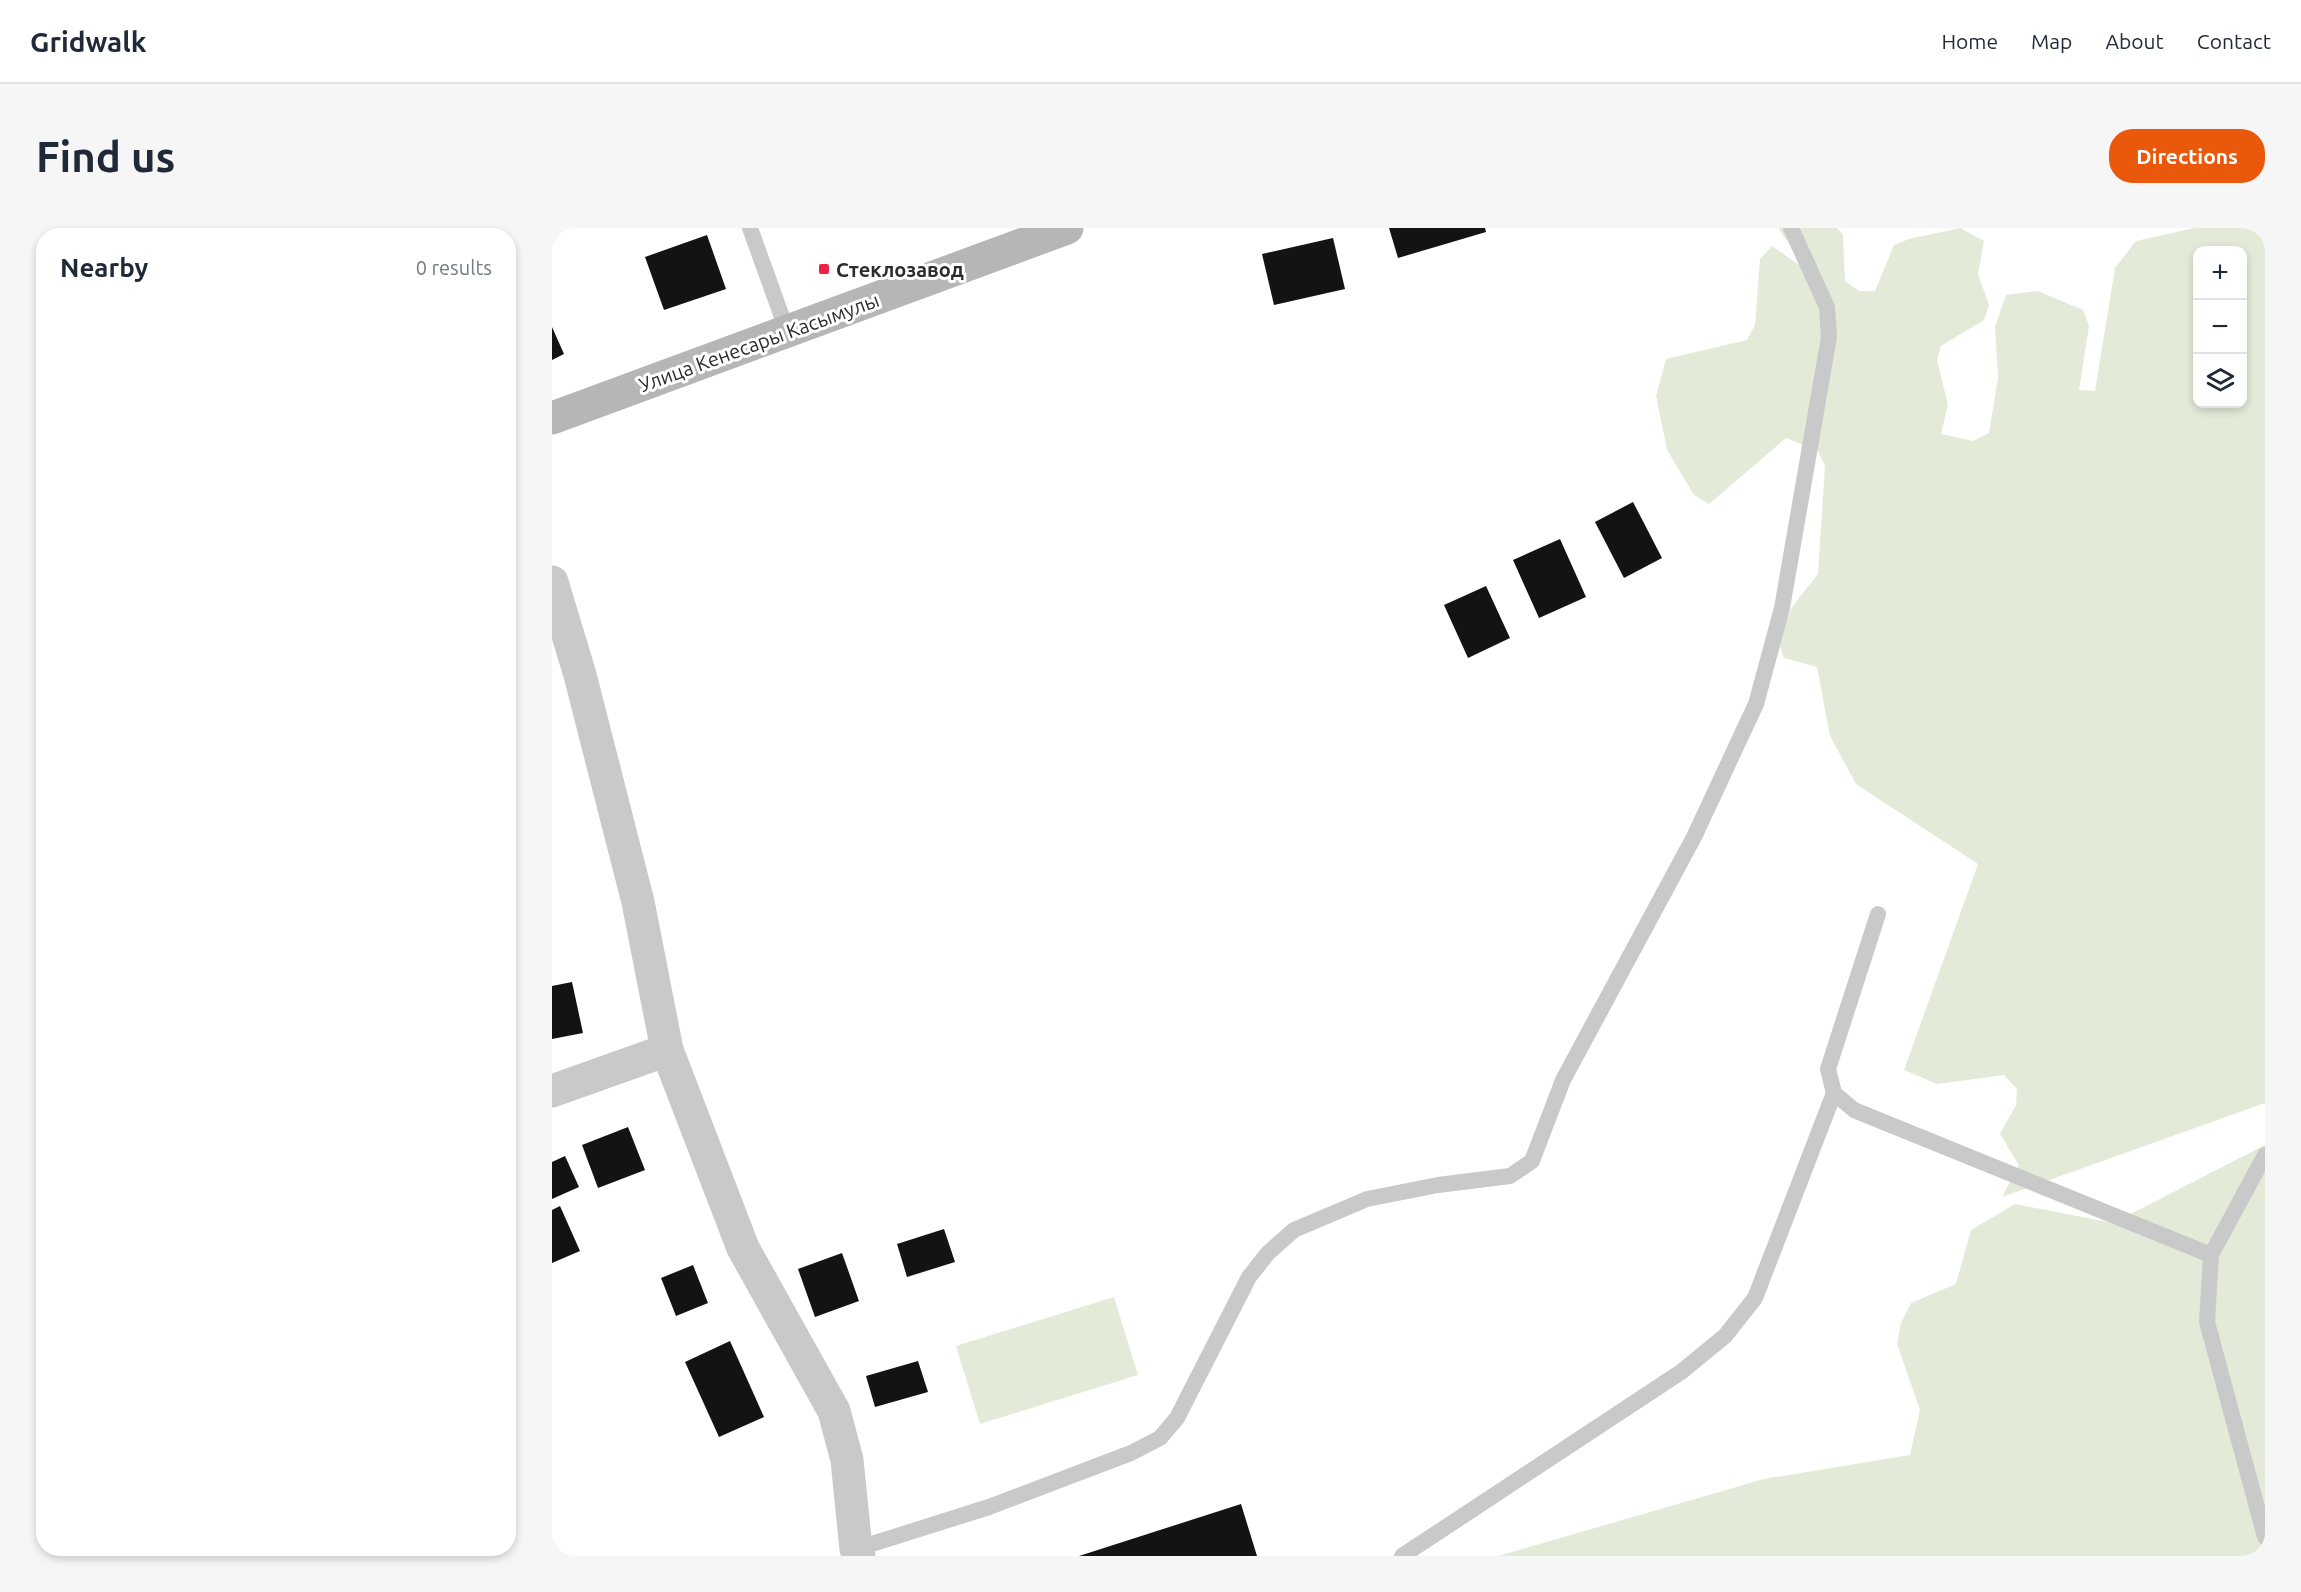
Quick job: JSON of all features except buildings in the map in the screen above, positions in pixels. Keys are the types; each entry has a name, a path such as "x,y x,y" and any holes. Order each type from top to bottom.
{"main road":[{"name":"Улица Кенесары Касымулы","path":"552,418 1066,228"}],"street":[{"path":"552,582 580,675 638,902 667,1050 743,1248 834,1411 847,1460 857,1552"},
{"path":"552,1091 667,1050"}],"lane":[{"path":"750,228 787,331"},
{"path":"857,1552 989,1507 1131,1453 1160,1438 1177,1418 1249,1277 1268,1253 1294,1230 1367,1199 1438,1185 1510,1176 1532,1161 1563,1080 1694,837 1756,704 1782,608 1829,337 1827,307 1791,228"},
{"path":"1402,1556 1681,1372 1725,1336 1755,1298 1834,1093 1828,1069 1878,914"},
{"path":"1834,1093 1854,1110 2211,1256"},
{"path":"2265,1155 2211,1256 2207,1323 2265,1537"}],"green space":[{"path":"1778,228 1837,228 1843,234 1845,281 1859,291 1875,291 1894,245 1909,239 1960,228 1984,241 1978,274 1989,305 1984,320 1941,346 1937,360 1948,405 1941,434 1973,441 1989,433 1998,378 1995,327 2006,295 2038,291 2083,310 2089,326 2079,390 2095,391 2115,268 2136,241 2194,228 2265,228 2265,1103 2002,1197 2019,1165 2000,1134 2016,1105 2017,1089 2004,1075 1937,1084 1904,1070 1978,864 1856,784 1830,736 1817,667 1784,658 1778,641 1792,607 1818,574 1825,466 1818,451 1786,438 1709,504 1694,495 1667,450 1656,396 1666,359 1747,340 1755,325 1760,259 1772,246 1808,271"},
{"path":"2265,1145 2265,1556 1498,1556 1764,1479 1910,1455 1920,1410 1897,1344 1901,1323 1911,1303 1956,1284 1971,1230 2015,1204 2113,1223"},
{"path":"1114,1297 1138,1375 980,1424 956,1346"}],"place":[{"name":"Стеклозавод","path":"824,269"}]}
